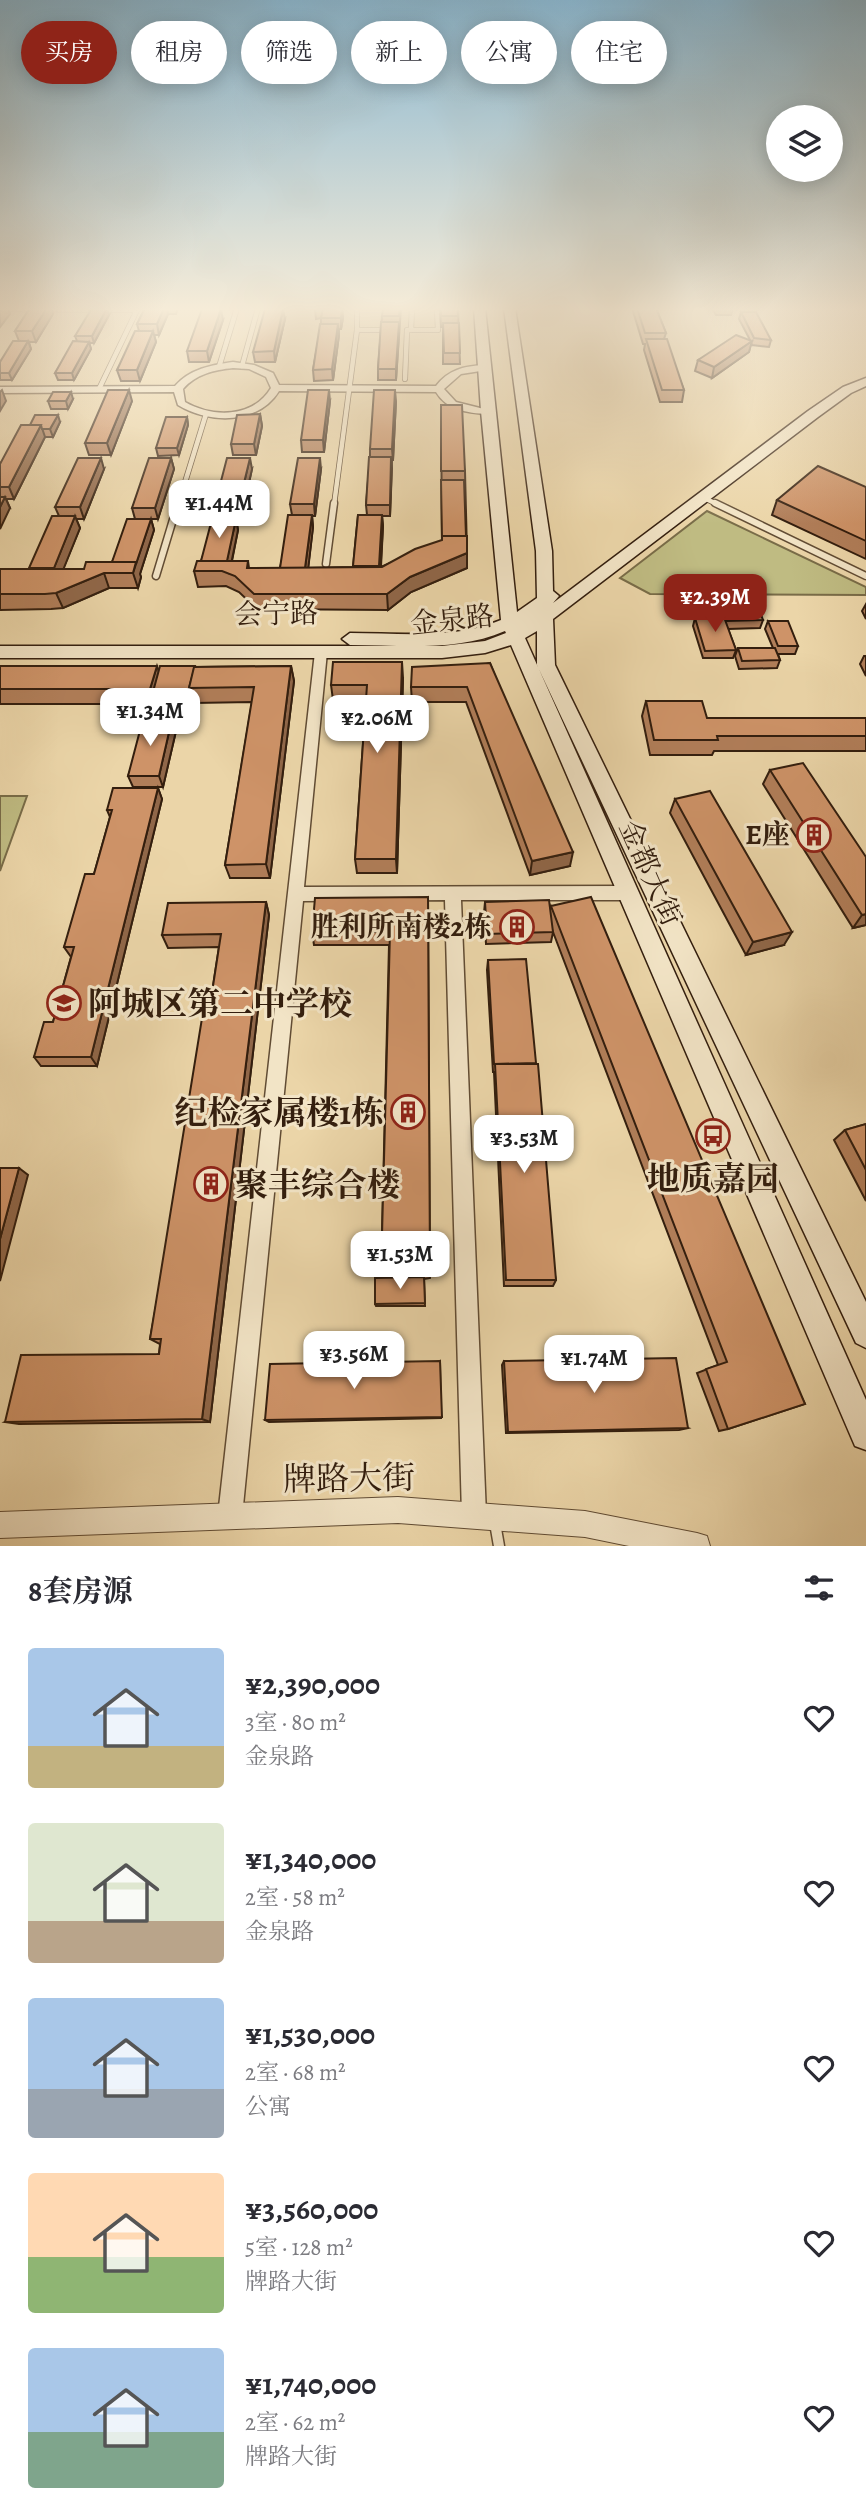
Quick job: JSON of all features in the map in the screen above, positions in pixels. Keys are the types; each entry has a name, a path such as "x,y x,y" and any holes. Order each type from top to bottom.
{"main road":[{"name":"金都大街","path":"485,380 513,631 866,1435"},
{"name":"金都大街","path":"519,380 544,551 546,665 866,1332"},
{"path":"544,609 804,408 853,380"},
{"path":"544,609 704,498 813,414 848,390 866,382"},
{"name":"会宁路","path":"0,640 458,637 513,631 544,609"},
{"name":"金泉路","path":"0,652 465,650 498,645 513,631"}],"street":[{"path":"0,390 178,389 187,380"},
{"path":"178,389 181,403 193,411 230,414 250,410 271,398 276,388 274,380"},
{"path":"276,388 439,389 447,380"},
{"path":"439,389 451,404 467,410 487,411"},
{"path":"230,1516 321,652"},
{"path":"295,894 628,894"},
{"path":"453,894 484,1516"},
{"name":"牌路大街","path":"0,1525 398,1510 585,1524 697,1546"}],"lane":[{"path":"99,389 103,380"},
{"path":"326,564 350,380"},
{"path":"156,576 206,414"},
{"path":"704,498 866,576"},
{"path":"484,1516 499,1546"}],"shaded area":[{"path":"707,511 866,587 866,595 650,594 620,578"},
{"path":"0,796 27,796 0,871"}],"building":[{"path":"659,380 681,380 684,390 662,390"},
{"path":"108,390 129,390 107,443 85,443"},
{"path":"308,390 329,390 323,440 301,440"},
{"path":"374,390 395,390 392,449 370,449"},
{"path":"53,392 71,392 66,401 48,401"},
{"path":"441,405 462,405 465,471 441,471"},
{"path":"260,414 254,444 231,444 237,415"},
{"path":"35,415 58,415 50,429 42,429 41,425 30,425"},
{"path":"166,417 187,417 177,448 156,448"},
{"path":"21,425 41,425 9,487 0,487 0,464"},
{"path":"369,457 391,457 390,505 366,505"},
{"path":"78,458 101,458 80,507 55,507"},
{"path":"149,458 171,458 155,508 132,508"},
{"path":"227,458 250,458 238,508 214,508"},
{"path":"298,458 320,458 314,504 290,504"},
{"path":"818,466 866,487 866,541 777,500"},
{"path":"441,480 464,480 466,536 442,536 442,539"},
{"path":"288,515 312,515 305,568 280,568"},
{"path":"358,515 382,515 379,566 353,566"},
{"path":"52,516 75,516 54,568 29,568"},
{"path":"127,519 151,519 136,564 112,562"},
{"path":"212,519 236,519 227,561 201,561"},
{"path":"442,536 467,536 467,553 410,577 387,594 254,594 235,576 222,571 194,571 197,561 248,561 247,568 382,567 415,549 442,540"},
{"path":"86,562 136,562 133,573 104,573 56,593 0,594 0,569 84,569"},
{"path":"723,609 759,609 763,620 727,621"},
{"path":"724,617 736,650 705,651 695,618"},
{"path":"768,621 788,621 798,646 778,646"},
{"path":"738,648 775,648 780,660 742,661"},
{"path":"333,662 402,662 396,859 355,859 367,685 331,685"},
{"path":"490,663 573,852 532,861 467,687 411,687 412,667"},
{"path":"0,666 157,666 150,689 0,689"},
{"path":"160,666 195,666 184,714 147,714"},
{"path":"291,666 266,864 225,865 254,687 189,688 194,667"},
{"path":"646,701 702,701 707,718 866,718 866,736 717,736 718,740 654,740"},
{"path":"143,719 172,719 159,776 128,776"},
{"path":"803,763 866,857 866,914 862,915 770,770"},
{"path":"113,788 158,788 91,1057 34,1057 44,1022 53,1022 74,947 64,947 85,874 94,874 112,810 107,810"},
{"path":"710,791 792,932 753,942 675,799"},
{"name":"纪检家属楼1栋","path":"428,897 430,1272 381,1273 390,932 312,932 315,898"},
{"path":"591,897 805,1404 728,1429 706,1369 727,1362 551,906"},
{"name":"胜利所南楼2栋","path":"549,900 553,932 487,934 485,902"},
{"name":"聚丰综合楼","path":"266,902 202,1419 5,1422 21,1355 159,1354 161,1339 150,1339 203,1012 209,1012 221,934 162,935 168,903"},
{"path":"526,959 536,1063 494,1064 488,960"},
{"path":"495,1064 538,1064 556,1280 506,1280"},
{"path":"866,1124 866,1170 845,1130"},
{"path":"0,1168 19,1168 0,1239"},
{"path":"424,1277 425,1303 375,1304 375,1278"},
{"path":"676,1358 688,1428 508,1432 504,1361"},
{"path":"440,1361 442,1417 265,1420 270,1364"}],"place":[{"name":"E座","path":"814,835"},
{"name":"胜利所南楼2栋","path":"517,927"},
{"name":"阿城区第二中学校","path":"64,1003"},
{"name":"纪检家属楼1栋","path":"408,1112"},
{"name":"地质嘉园","path":"713,1136"},
{"name":"聚丰综合楼","path":"211,1184"}]}
